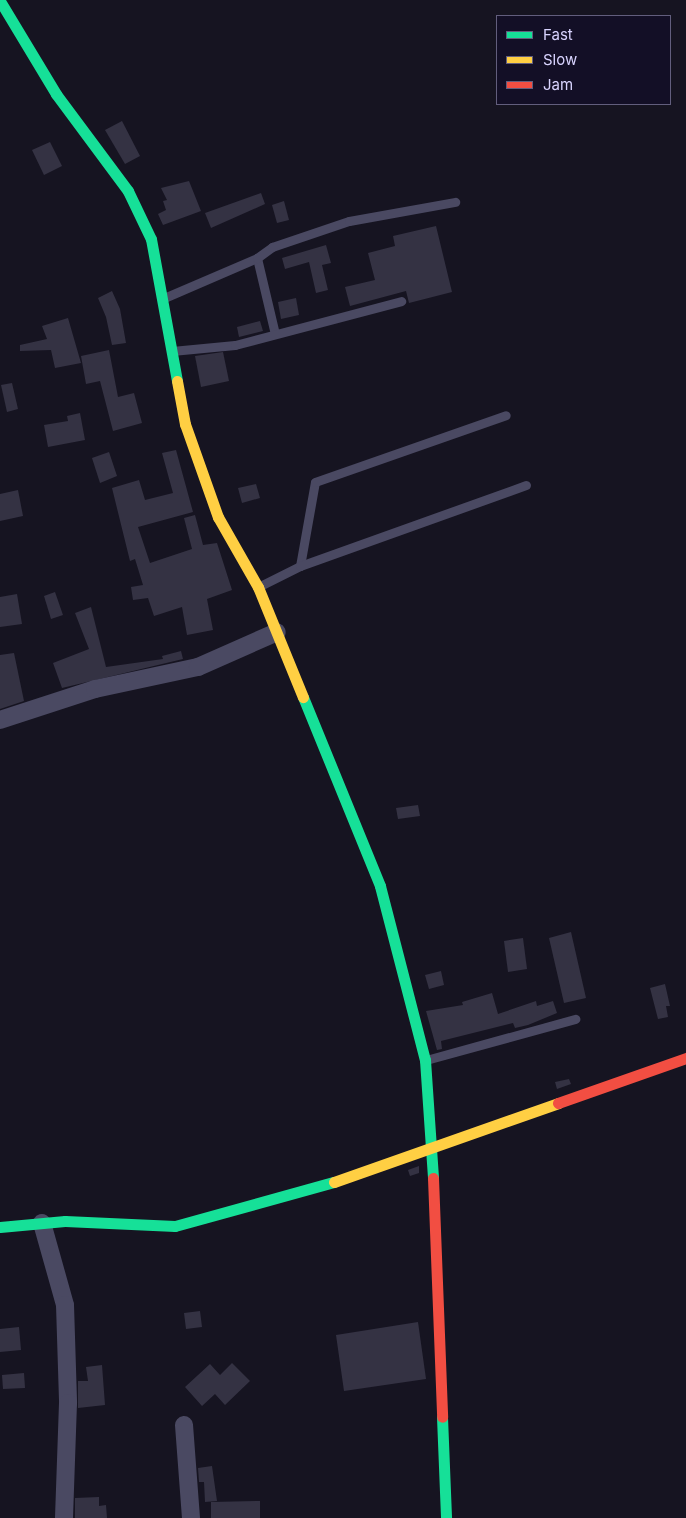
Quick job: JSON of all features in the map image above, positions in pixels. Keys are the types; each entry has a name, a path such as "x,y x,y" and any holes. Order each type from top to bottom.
{"street":[{"path":"0,1 56,94 128,191 151,239 164,298 185,424 218,517 258,587 380,886 425,1060 432,1147 446,1518"},
{"path":"0,720 95,689 198,668 277,632"},
{"path":"0,1227 66,1221 175,1226 299,1194 686,1058"},
{"path":"42,1223 65,1305 68,1403 64,1518"},
{"path":"184,1425 191,1518"}],"lane":[{"path":"164,298 257,258 272,247 349,221 455,202"},
{"path":"257,258 274,334"},
{"path":"172,351 235,345 401,301"},
{"path":"300,566 315,482 506,415"},
{"path":"258,587 300,566 526,486"},
{"path":"425,1060 575,1020"}],"building":[{"path":"122,121 140,156 125,164 105,130"},
{"path":"50,142 62,166 44,175 32,150"},
{"path":"189,181 201,211 163,225 158,214 166,210 163,201 167,200 161,188"},
{"path":"261,193 265,204 211,228 205,213"},
{"path":"284,201 289,220 277,223 272,205"},
{"path":"436,226 452,292 409,303 406,291 350,306 345,287 375,280 368,253 395,246 393,236"},
{"path":"326,245 331,263 322,265 328,290 316,293 309,262 285,269 282,258"},
{"path":"112,291 120,309 126,343 112,345 106,317 98,298"},
{"path":"296,298 299,315 281,319 278,302"},
{"path":"68,318 81,363 55,368 51,350 20,351 20,345 47,339 42,326"},
{"path":"260,321 263,331 239,337 237,327"},
{"path":"109,350 118,397 134,393 142,423 113,431 100,381 86,384 81,356"},
{"path":"223,352 229,381 201,387 195,356"},
{"path":"12,383 18,409 7,412 1,385"},
{"path":"80,413 85,440 48,447 44,425 68,421 67,416"},
{"path":"176,450 193,512 138,527 150,563 192,549 184,518 195,515 203,545 217,543 232,590 207,599 213,630 187,635 182,607 154,616 148,598 133,600 131,587 143,585 135,559 130,561 112,488 139,480 145,500 173,493 162,453"},
{"path":"109,452 117,476 100,483 92,458"},
{"path":"256,484 260,498 242,503 238,488"},
{"path":"18,490 23,516 0,521 0,494"},
{"path":"55,592 63,615 51,619 44,596"},
{"path":"17,594 22,624 0,627 0,597"},
{"path":"91,607 106,667 163,659 162,656 181,651 183,659 62,688 53,663 89,649 75,613"},
{"path":"14,653 24,701 0,709 0,655"},
{"path":"418,805 420,816 398,819 396,808"},
{"path":"571,932 586,998 564,1003 549,938"},
{"path":"523,938 527,969 508,972 504,941"},
{"path":"441,971 444,985 429,989 425,975"},
{"path":"665,984 670,1006 666,1006 668,1017 658,1019 650,988"},
{"path":"492,993 498,1014 536,1001 537,1006 553,1001 557,1013 528,1025 515,1028 513,1023 441,1041 442,1049 437,1050 426,1011 463,1005 462,1002"},
{"path":"569,1079 571,1084 557,1089 555,1082"},
{"path":"419,1166 419,1173 410,1176 408,1170"},
{"path":"200,1311 202,1327 186,1329 184,1313"},
{"path":"418,1322 426,1379 344,1391 336,1335"},
{"path":"19,1327 21,1350 0,1352 0,1329"},
{"path":"232,1363 250,1381 225,1405 215,1394 202,1406 185,1387 210,1364 220,1375"},
{"path":"102,1365 105,1405 78,1408 78,1381 88,1381 86,1367"},
{"path":"24,1373 25,1388 3,1389 2,1375"},
{"path":"212,1466 217,1501 205,1502 204,1482 199,1482 198,1468"},
{"path":"99,1497 99,1506 106,1505 107,1518 75,1518 75,1498"},
{"path":"260,1501 260,1518 211,1518 211,1502"}],"traffic: fast":[{"path":"0,1 56,94 128,191 151,239 177,381"},
{"path":"303,697 380,886 425,1060 433,1178"},
{"path":"0,1227 65,1221 175,1226 334,1182"},
{"path":"442,1417 446,1518"}],"traffic: slow":[{"path":"177,381 185,424 218,517 258,587 303,697"},
{"path":"334,1182 558,1103"}],"traffic: jam":[{"path":"558,1103 686,1058"},
{"path":"433,1178 442,1417"}]}
